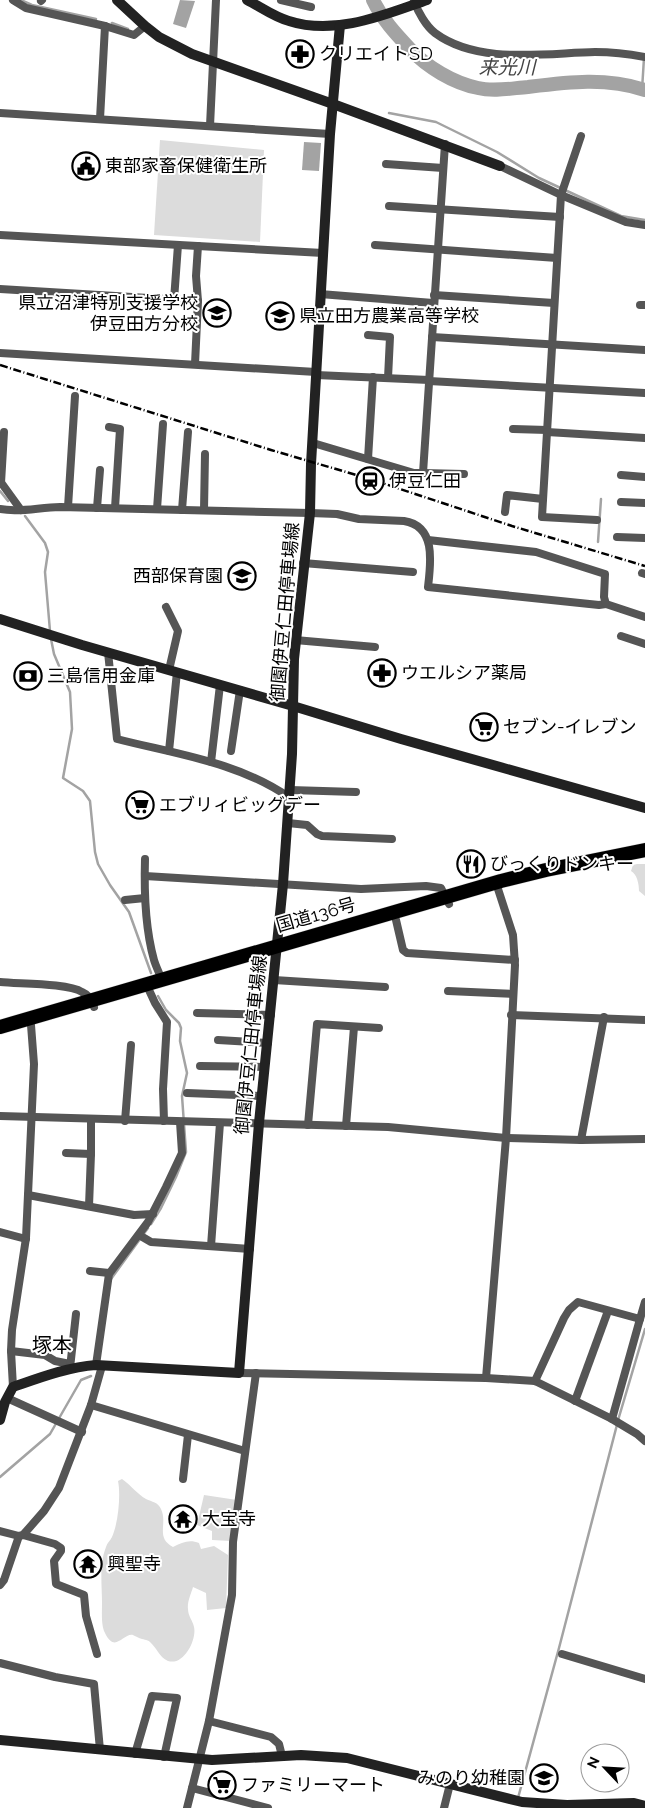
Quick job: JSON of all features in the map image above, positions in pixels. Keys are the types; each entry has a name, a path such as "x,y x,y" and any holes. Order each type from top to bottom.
{"highway":[{"name":"国道136号","path":"0,1034 93,1003 447,901 546,870 645,850"},
{"name":"国道136号","path":"277,950 396,920 447,901 645,858"},
{"name":"国道136号","path":"0,1027 149,990 162,983"}],"street":[{"path":"13,0 26,8 105,26 134,35 145,26"},
{"path":"118,0 145,26 175,46 445,144 500,166 561,195 626,222 645,225"},
{"path":"210,126 215,62 216,0"},
{"path":"248,0 286,20 324,27 355,22 427,0"},
{"path":"284,0 311,6"},
{"path":"412,4 434,33 464,48 479,52 505,54 599,52 645,56"},
{"name":"御園伊豆仁田停車場線","path":"239,1373 259,1123 271,1015 288,823 295,640 310,513 311,457 320,294 330,134 340,25"},
{"path":"100,119 105,26"},
{"path":"0,113 330,134"},
{"path":"581,136 561,195 542,517 597,520"},
{"path":"423,473 445,144"},
{"path":"386,164 443,168"},
{"path":"389,206 560,217"},
{"path":"0,235 323,253"},
{"path":"174,300 178,245"},
{"path":"376,245 557,258"},
{"path":"195,364 198,246"},
{"path":"0,289 198,301"},
{"path":"320,294 554,303"},
{"path":"368,335 390,337 388,378"},
{"path":"432,336 645,350"},
{"path":"0,353 645,393"},
{"path":"368,459 373,377"},
{"path":"68,507 75,396"},
{"path":"157,509 163,424"},
{"path":"109,427 120,428 115,508"},
{"path":"513,429 645,438"},
{"path":"4,432 1,482 21,510"},
{"path":"182,510 188,432"},
{"path":"313,443 414,473 464,474"},
{"path":"204,510 205,454"},
{"path":"97,508 100,470"},
{"path":"621,475 645,477"},
{"path":"505,512 507,495 543,499"},
{"path":"621,502 645,504"},
{"path":"0,509 8,511 42,507 68,507 310,513 337,514 359,519 409,522 420,528 426,534 428,540 431,562 428,587 599,605 606,604 645,618"},
{"path":"617,537 645,538"},
{"path":"428,540 536,552 606,574 604,597 606,604"},
{"path":"303,563 413,572"},
{"path":"166,607 178,632 173,671 169,751"},
{"path":"0,619 438,750 645,808"},
{"path":"621,636 645,644"},
{"path":"295,640 375,647"},
{"path":"108,652 117,739 231,768 290,794 356,792"},
{"path":"210,762 220,685"},
{"path":"231,751 240,690"},
{"path":"288,823 307,825 322,836 392,840"},
{"path":"145,859 145,898 152,953 162,983"},
{"path":"145,876 361,888 426,886 441,888 447,901"},
{"path":"486,1378 506,1138 515,960 513,935 498,889"},
{"path":"125,900 145,898"},
{"path":"396,920 405,952 515,960"},
{"path":"274,980 385,987"},
{"path":"0,982 73,988 81,990 93,1003"},
{"path":"149,990 154,1003 167,1022 163,1089 164,1121"},
{"path":"448,991 513,994"},
{"path":"197,1014 271,1015"},
{"path":"512,1015 645,1020"},
{"path":"581,1140 604,1017"},
{"path":"308,1125 317,1024 379,1028"},
{"path":"0,1420 4,1401 13,1387 11,1352 26,1239 34,1064 31,1025"},
{"path":"346,1126 354,1027"},
{"path":"218,1040 268,1043"},
{"path":"125,1121 131,1045"},
{"path":"200,1066 265,1068"},
{"path":"187,1093 262,1096"},
{"path":"0,1116 32,1119 346,1126 506,1138 645,1139"},
{"path":"89,1206 91,1120"},
{"path":"0,1585 4,1580 21,1535 44,1511 60,1488 82,1432 91,1405 99,1366 109,1273 154,1214 182,1153 180,1122"},
{"path":"211,1246 220,1123"},
{"path":"66,1153 91,1154"},
{"path":"28,1195 134,1215 154,1214"},
{"path":"0,1232 26,1239"},
{"path":"139,1235 152,1242 250,1249"},
{"path":"90,1271 109,1273"},
{"path":"535,1381 564,1318 569,1310 578,1302 640,1319"},
{"path":"612,1419 645,1302"},
{"path":"575,1401 608,1311"},
{"path":"70,1367 76,1314"},
{"path":"11,1352 44,1355 70,1367"},
{"path":"13,1387 70,1367 84,1366 239,1373 486,1378 535,1381 612,1419 645,1441"},
{"path":"187,1808 209,1721 232,1595 232,1542 256,1373"},
{"path":"4,1401 82,1432"},
{"path":"91,1405 188,1436 245,1451"},
{"path":"183,1479 188,1436"},
{"path":"0,1531 55,1544 61,1548 54,1561 56,1584 84,1595 86,1616 97,1654"},
{"path":"562,1654 645,1679"},
{"path":"0,1663 41,1674 94,1684 100,1750"},
{"path":"135,1754 152,1696 177,1698 164,1757"},
{"path":"209,1721 277,1740 282,1756"},
{"path":"0,1740 164,1757 212,1760 282,1756 347,1758 516,1801 567,1805 634,1803 645,1806"},
{"path":"444,1808 450,1784"},
{"path":"192,1788 268,1808"}],"shaded area":[{"path":"180,0 195,1 186,28 173,24"},
{"path":"160,140 264,150 260,242 154,235"},
{"path":"304,142 321,143 319,171 302,170"},
{"path":"645,864 645,896 639,891 635,874 631,871 633,865"},
{"path":"122,1479 143,1497 160,1507 163,1515 163,1535 173,1547 183,1542 192,1541 199,1543 201,1549 214,1546 228,1555 226,1608 207,1610 206,1593 193,1587 188,1606 194,1627 193,1638 184,1656 174,1661 168,1661 160,1655 148,1640 140,1639 133,1635 112,1642 105,1633 102,1623 102,1561 106,1546 112,1537 116,1525 119,1501 118,1481"},
{"path":"204,1495 237,1500 231,1541 212,1540 212,1531 197,1525"}],"waterway":[{"path":"21,0 32,5 96,19"},
{"name":"来光川","path":"373,0 389,26 417,56 432,68 469,86 497,90 572,82 601,82 616,83 645,90"},
{"path":"112,23 128,29"},
{"path":"642,90 644,58"},
{"path":"389,113 436,122 497,152 539,178 621,216 645,220"},
{"path":"0,491 8,501"},
{"path":"598,542 601,499"},
{"path":"25,516 45,543 48,552 45,572 50,631"},
{"path":"51,639 54,654 70,692 72,729 63,778 83,791 90,801 98,864 129,912 151,973"},
{"path":"151,1224 161,1208 186,1152 182,1096 187,1073 180,1041 181,1028 179,1023 166,1010 158,996"},
{"path":"111,1279 148,1228"},
{"path":"518,1798 619,1417 645,1329"},
{"path":"0,1477 50,1434 81,1380 91,1376"}],"railway":[{"path":"0,365 645,566"}],"place":[{"name":"クリエイトSD","path":"300,54"},
{"name":"東部家畜保健衛生所","path":"86,166"},
{"name":"県立沼津特別支援学校 伊豆田方分校","path":"217,313"},
{"name":"県立田方農業高等学校","path":"280,316"},
{"name":"伊豆仁田","path":"370,481"},
{"name":"西部保育園","path":"242,576"},
{"name":"ウエルシア薬局","path":"382,673"},
{"name":"三島信用金庫","path":"28,676"},
{"name":"セブン-イレブン","path":"484,727"},
{"name":"エブリィビッグデー","path":"140,805"},
{"name":"びっくりドンキー","path":"471,864"},
{"name":"大宝寺","path":"183,1519"},
{"name":"興聖寺","path":"88,1564"},
{"name":"みのり幼稚園","path":"544,1778"},
{"name":"ファミリーマート","path":"222,1785"}],"district":[{"name":"塚本","path":"52,1345"}]}
